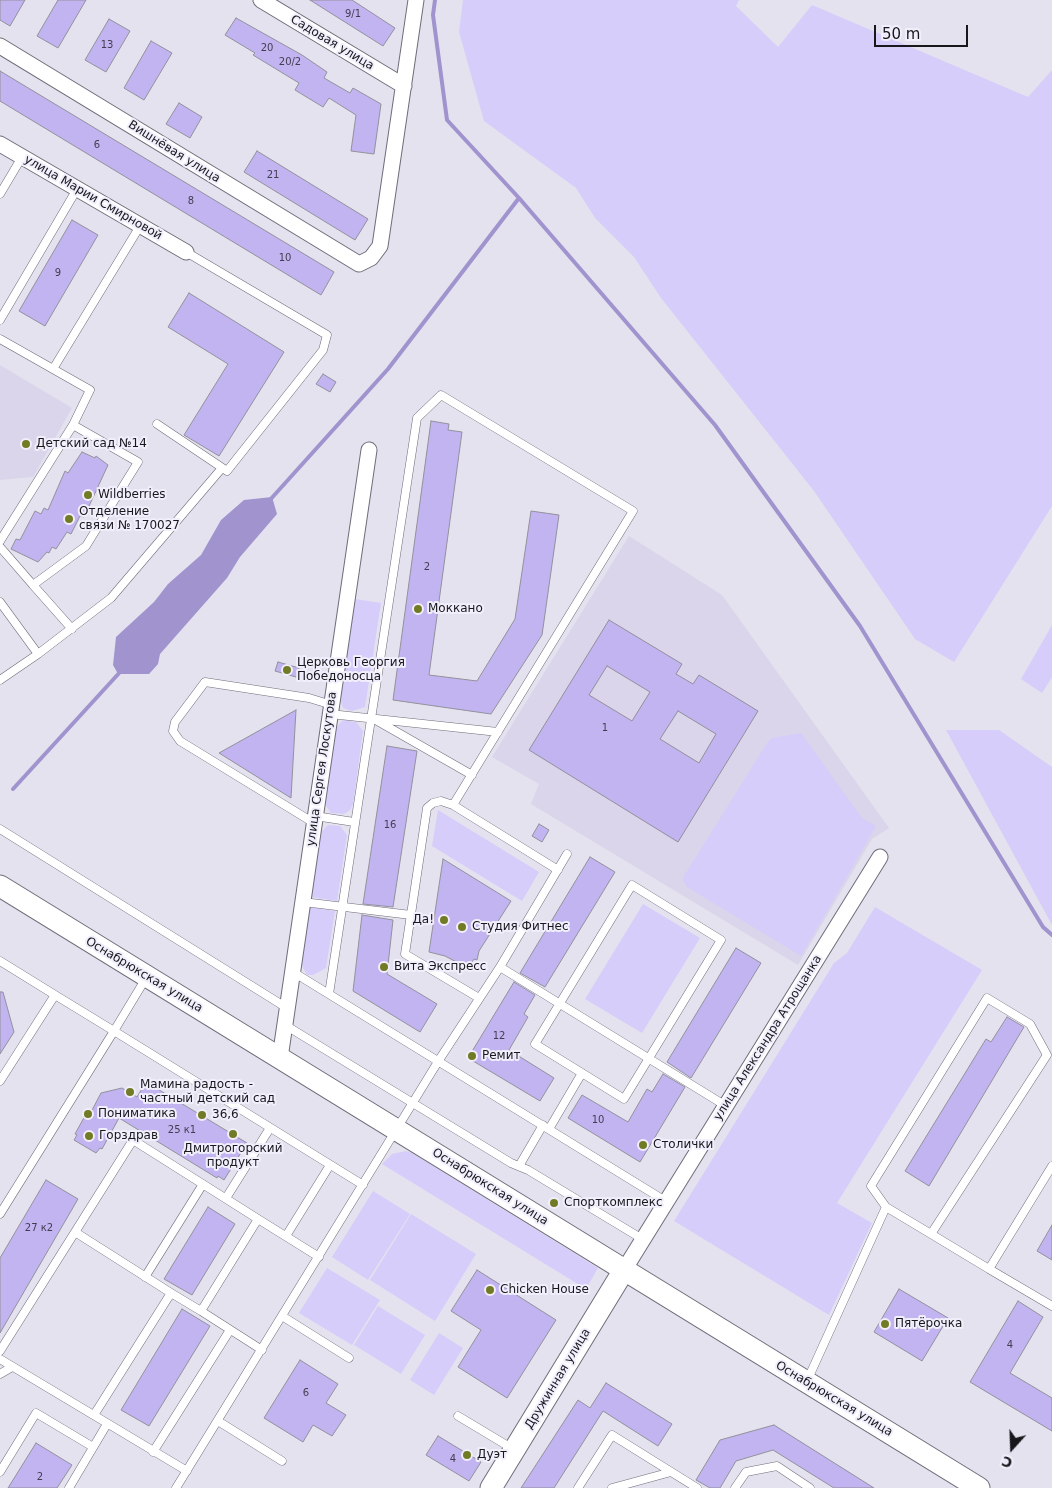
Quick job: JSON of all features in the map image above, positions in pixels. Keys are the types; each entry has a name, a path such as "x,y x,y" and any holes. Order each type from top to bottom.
{"street":[{"name":"Садовая улица","path":"261,0 404,86"},
{"path":"404,86 416,0"},
{"name":"Вишнёвая улица","path":"0,46 359,264 371,258 380,246 404,86"},
{"name":"улица Марии Смирновой","path":"0,144 186,252"},
{"name":"улица Сергея Лоскутова","path":"280,1058 369,450"},
{"name":"улица Александра Атрощанка","path":"624,1270 880,857"},
{"name":"Оснабрюкская улица","path":"0,886 979,1488"},
{"name":"Дружинная улица","path":"492,1488 624,1270"}],"lane":[{"path":"0,194 22,157"},
{"path":"0,320 78,189"},
{"path":"53,369 140,226"},
{"path":"157,424 227,471 323,350 328,335 186,252"},
{"path":"0,339 90,390 73,425 0,541"},
{"path":"329,994 417,418 441,395 633,511 453,804"},
{"path":"33,585 86,546 138,462 73,425"},
{"path":"0,680 72,629 111,598 222,468"},
{"path":"0,547 72,629"},
{"path":"0,602 38,654"},
{"path":"354,822 315,820 180,741 173,731 175,722 205,682 309,698 331,710 498,732"},
{"path":"370,716 472,774"},
{"path":"479,998 405,954 427,808 433,803 441,801 453,804 558,870"},
{"path":"0,829 287,1008"},
{"path":"176,1488 439,1060 500,967 567,854"},
{"path":"632,885 722,940 649,1059 624,1099 535,1044 632,885"},
{"path":"303,902 411,915"},
{"path":"0,961 363,1185"},
{"path":"500,967 726,1106"},
{"path":"293,972 439,1060 667,1202"},
{"path":"0,1214 147,977"},
{"path":"0,1081 55,994"},
{"path":"931,1234 1047,1055 1030,1024 987,998 871,1186 886,1207 931,1234 989,1268 1052,1306"},
{"path":"285,1025 644,1240"},
{"path":"519,1166 582,1073"},
{"path":"226,1198 270,1128"},
{"path":"0,1351 133,1140 319,1257"},
{"path":"286,1236 330,1165"},
{"path":"989,1268 1052,1166"},
{"path":"145,1276 204,1184"},
{"path":"806,1382 886,1207"},
{"path":"201,1311 258,1219"},
{"path":"75,1232 262,1350"},
{"path":"94,1415 171,1292"},
{"path":"282,1316 349,1358"},
{"path":"153,1452 230,1330"},
{"path":"0,1359 187,1471"},
{"path":"0,1374 12,1367"},
{"path":"0,1472 36,1413 93,1448"},
{"path":"458,1416 515,1450"},
{"path":"218,1421 282,1460"},
{"path":"68,1488 108,1424"},
{"path":"578,1488 612,1435 697,1488"},
{"path":"735,1488 746,1472 777,1466 810,1488"},
{"path":"612,1488 671,1472"}],"shaded area":[{"path":"463,0 739,0 736,6 778,47 812,5 1028,97 1052,70 1052,506 954,662 915,639 814,491 661,298 634,257 595,218 576,188 484,121 459,32"},
{"name":"Детский сад №14","path":"0,365 72,408 33,477 0,480"},
{"path":"272,497 277,514 240,557 227,578 160,654 158,664 149,674 118,674 113,665 116,637 154,602 168,584 201,555 221,520 244,500"},
{"path":"629,536 722,595 889,828 872,839 798,965 531,804 539,784 492,757"},
{"path":"355,599 381,603 365,707 352,711 343,708 340,699"},
{"path":"1052,625 1052,677 1042,693 1021,679"},
{"path":"343,720 356,722 363,731 353,804 350,810 344,814 331,813 325,804 335,729"},
{"path":"946,730 999,730 1052,767 1052,925"},
{"path":"801,733 862,818 876,826 801,956 687,887 683,881 684,876 767,743 772,738"},
{"path":"438,810 539,872 522,901 432,846"},
{"path":"328,825 340,826 347,835 337,901 310,897 320,833"},
{"path":"643,904 700,938 642,1033 585,999"},
{"path":"309,907 335,911 326,968 313,975 307,975 301,964"},
{"path":"875,907 982,970 837,1203 872,1223 829,1315 674,1221 834,963 847,953"},
{"path":"406,1151 598,1268 586,1289 382,1164 392,1154"},
{"path":"373,1191 410,1214 368,1280 332,1257"},
{"path":"411,1214 476,1254 435,1321 370,1280"},
{"path":"327,1268 380,1300 352,1345 299,1313"},
{"path":"378,1306 425,1335 401,1374 354,1345"},
{"path":"439,1333 463,1348 434,1395 410,1380"}],"building":[{"path":"0,0 25,0 10,26 0,20"},
{"path":"58,0 86,0 58,48 37,36"},
{"path":"310,0 352,0 395,28 383,46"},
{"path":"236,18 302,55 327,72 324,78 350,93 353,88 381,104 374,154 351,151 356,115 329,98 323,107 295,90 299,83 253,55 255,53 225,35"},
{"path":"109,19 130,31 106,72 85,60"},
{"path":"151,41 172,53 144,100 124,88"},
{"path":"0,71 334,272 321,295 0,101"},
{"path":"179,103 202,117 190,138 166,124"},
{"path":"257,151 368,219 355,240 244,172"},
{"path":"72,220 98,235 45,326 19,311"},
{"path":"189,293 284,352 219,456 184,435 228,364 168,327"},
{"path":"323,374 336,382 330,392 316,384"},
{"path":"431,421 449,424 448,430 462,432 429,675 477,681 515,619 531,511 559,515 542,635 491,714 393,700"},
{"path":"82,452 95,458 96,456 108,465 84,517 80,516 71,534 67,532 56,549 52,547 49,553 47,552 38,562 11,549 16,539 20,540 35,511 41,514 44,508 48,510 65,471 68,473"},
{"path":"609,620 682,664 676,674 693,684 699,675 758,711 678,842 529,750","holes":["607,666 650,692 632,721 589,695","678,711 716,734 699,763 660,739"]},
{"name":"Церковь Георгия Победоносца","path":"278,662 299,668 296,677 275,671"},
{"path":"296,710 291,798 219,753"},
{"path":"387,746 417,751 393,907 363,904"},
{"path":"539,824 549,830 542,842 532,836"},
{"path":"590,857 615,872 545,987 520,973"},
{"path":"443,859 511,901 479,951 477,960 474,959 468,968 445,956 429,952"},
{"path":"362,915 393,920 387,974 437,1004 420,1032 353,991"},
{"path":"736,948 761,963 691,1078 667,1062"},
{"path":"514,982 535,995 524,1014 528,1017 509,1050 554,1078 540,1101 468,1058"},
{"path":"0,992 3,992 14,1032 0,1054"},
{"path":"1007,1017 1024,1027 929,1186 905,1171 986,1039 991,1042"},
{"path":"663,1074 685,1087 640,1162 568,1118 582,1095 628,1122 647,1089 652,1092"},
{"path":"146,1082 247,1143 224,1180 218,1176 217,1178 119,1118 102,1149 100,1148 96,1153 74,1140 77,1135 75,1134 87,1112 90,1114 101,1093 122,1088 137,1097"},
{"path":"46,1180 78,1199 0,1333 0,1258"},
{"path":"208,1207 235,1224 192,1295 164,1279"},
{"path":"1052,1225 1052,1260 1037,1251"},
{"path":"477,1270 556,1320 507,1398 458,1367 481,1330 451,1311"},
{"path":"899,1289 948,1318 922,1361 874,1332"},
{"path":"1018,1301 1043,1317 1010,1373 1052,1398 1052,1431 970,1382"},
{"path":"182,1309 210,1326 149,1426 121,1410"},
{"path":"300,1360 338,1384 326,1403 346,1415 332,1436 313,1425 303,1442 264,1418"},
{"path":"606,1383 672,1424 658,1446 603,1411 554,1488 521,1488 578,1400 590,1408"},
{"path":"774,1425 874,1488 834,1488 773,1450 736,1461 720,1488 710,1488 696,1480 720,1440"},
{"path":"438,1436 481,1462 469,1481 426,1455"},
{"path":"36,1443 72,1465 57,1488 8,1488"}],"waterway":[{"path":"435,0 433,15 447,120 519,198 715,425 860,626 1043,927 1052,935"},
{"path":"269,501 388,369 519,198"},
{"path":"13,789 121,671"}],"place":[{"name":"Детский сад №14","path":"26,444"},
{"name":"Wildberries","path":"88,495"},
{"name":"Отделение связи № 170027","path":"69,519"},
{"name":"Моккано","path":"418,609"},
{"name":"Церковь Георгия Победоносца","path":"287,670"},
{"name":"Да!","path":"444,920"},
{"name":"Студия Фитнес","path":"462,927"},
{"name":"Вита Экспресс","path":"384,967"},
{"name":"Ремит","path":"472,1056"},
{"name":"Мамина радость - частный детский сад","path":"130,1092"},
{"name":"Пониматика","path":"88,1114"},
{"name":"36,6","path":"202,1115"},
{"name":"Дмитрогорский продукт","path":"233,1134"},
{"name":"Горздрав","path":"89,1136"},
{"name":"Столички","path":"643,1145"},
{"name":"Спорткомплекс","path":"554,1203"},
{"name":"Chicken House","path":"490,1290"},
{"name":"Пятёрочка","path":"885,1324"},
{"name":"Дуэт","path":"467,1455"}]}
